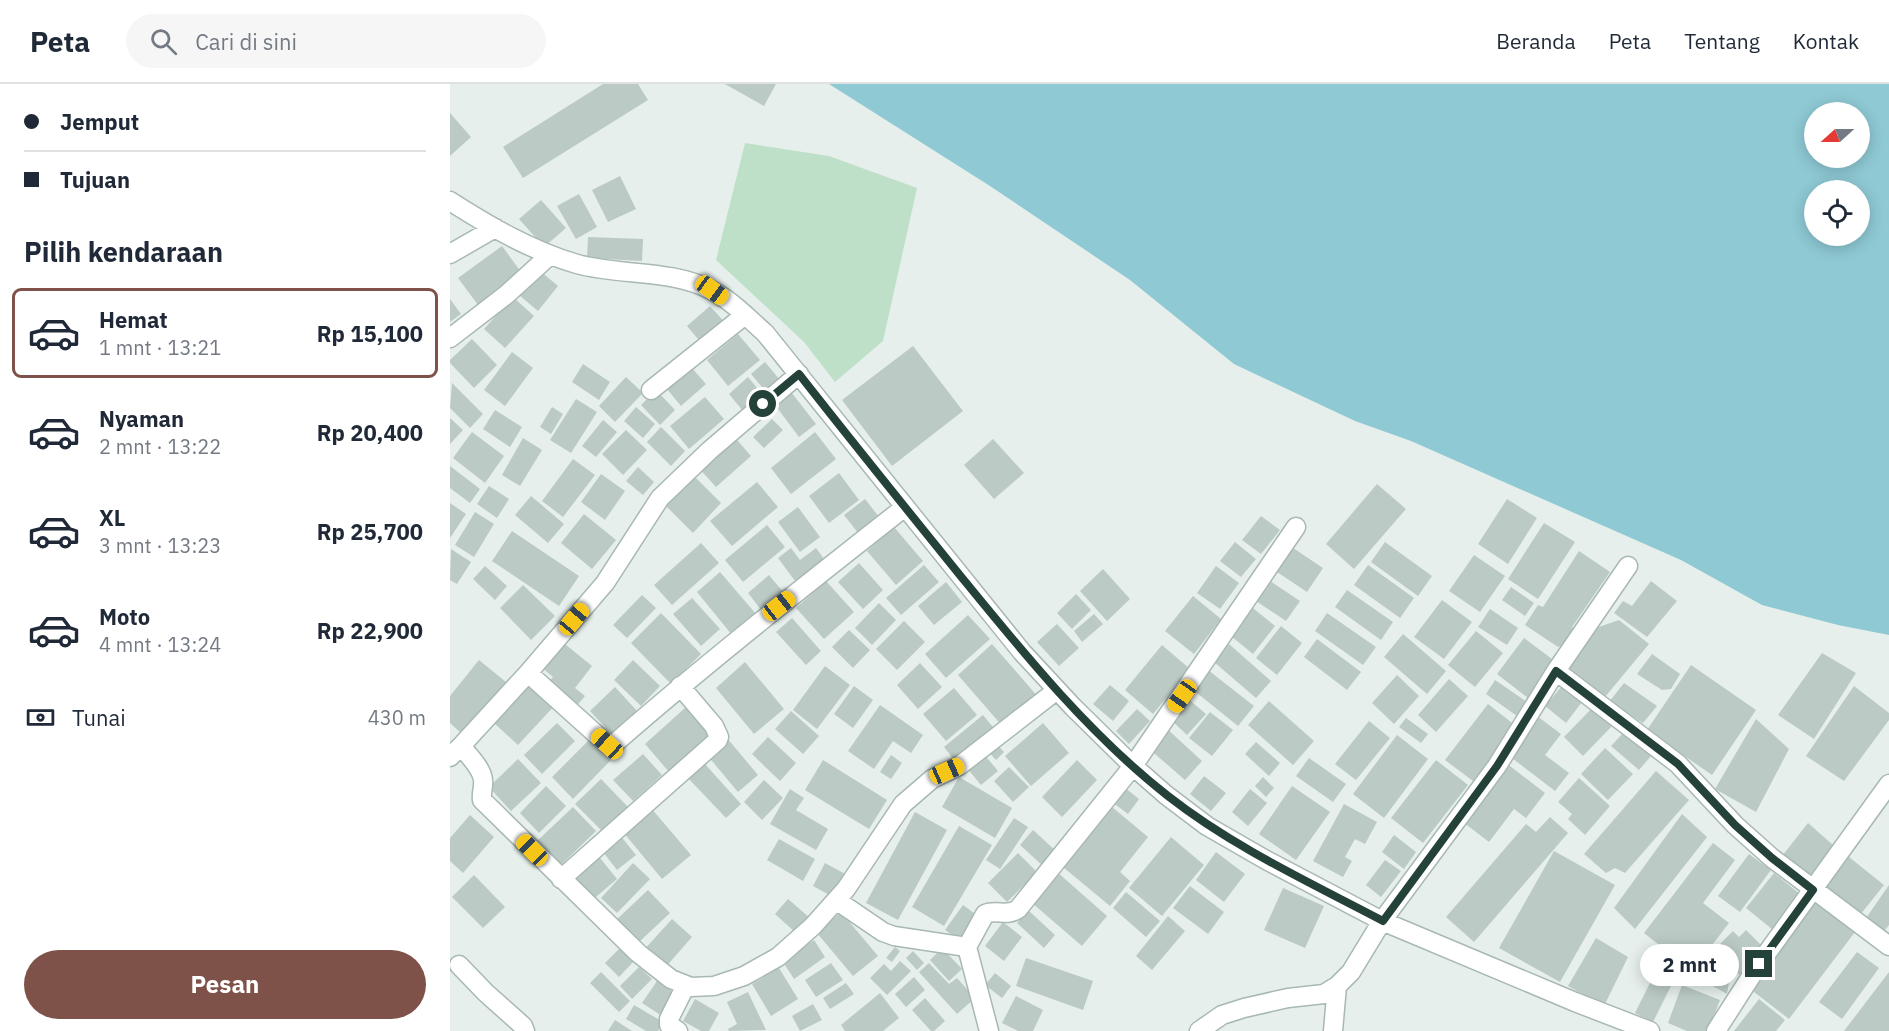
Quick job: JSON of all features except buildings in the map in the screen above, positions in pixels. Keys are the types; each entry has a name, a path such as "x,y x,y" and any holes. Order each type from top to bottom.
{"street":[{"path":"450,201 489,225 550,255 612,272 687,281 712,290 745,315 765,333 799,374 1022,652 1133,766 1207,826 1266,860 1383,921 1650,1031"},
{"path":"450,254 489,225"},
{"path":"450,338 506,295 550,255"},
{"path":"651,390 745,315"},
{"path":"799,374 710,450 660,498 605,583 528,673 455,751 482,774 484,782 482,800 638,953 671,979 691,987 714,986 744,976 778,957 813,926 846,889 903,804 932,779 959,766 1057,690"},
{"path":"528,673 607,744 615,743 760,620 905,507"},
{"path":"990,1031 967,947 985,914 991,912 1009,914 1018,909 1133,766 1296,527"},
{"path":"1199,1031 1222,1015 1244,1008 1288,998 1324,994 1337,986 1351,972 1383,921 1497,766 1556,671 1628,566"},
{"path":"1556,671 1678,764 1735,825 1772,858 1889,946"},
{"path":"561,879 718,741 719,736 714,726 680,686"},
{"path":"1716,1031 1759,964 1889,784"},
{"path":"836,900 884,932 894,936 967,947"},
{"path":"459,965 523,1026 525,1031"},
{"path":"678,1031 669,1025 669,1019 687,985"},
{"path":"1333,1031 1337,986"}],"green space":[{"path":"745,143 829,156 917,188 883,341 835,382 804,342 716,260"}],"water":[{"path":"829,84 1889,84 1889,635 1838,625 1762,605 1681,560 1411,441 1355,421 1234,364 1130,280 990,186"}],"route":[{"path":"763,404 799,374 1022,652 1073,707 1133,766 1207,826 1266,860 1383,921 1497,766 1556,671 1678,764 1735,825 1813,890 1759,964"}]}
